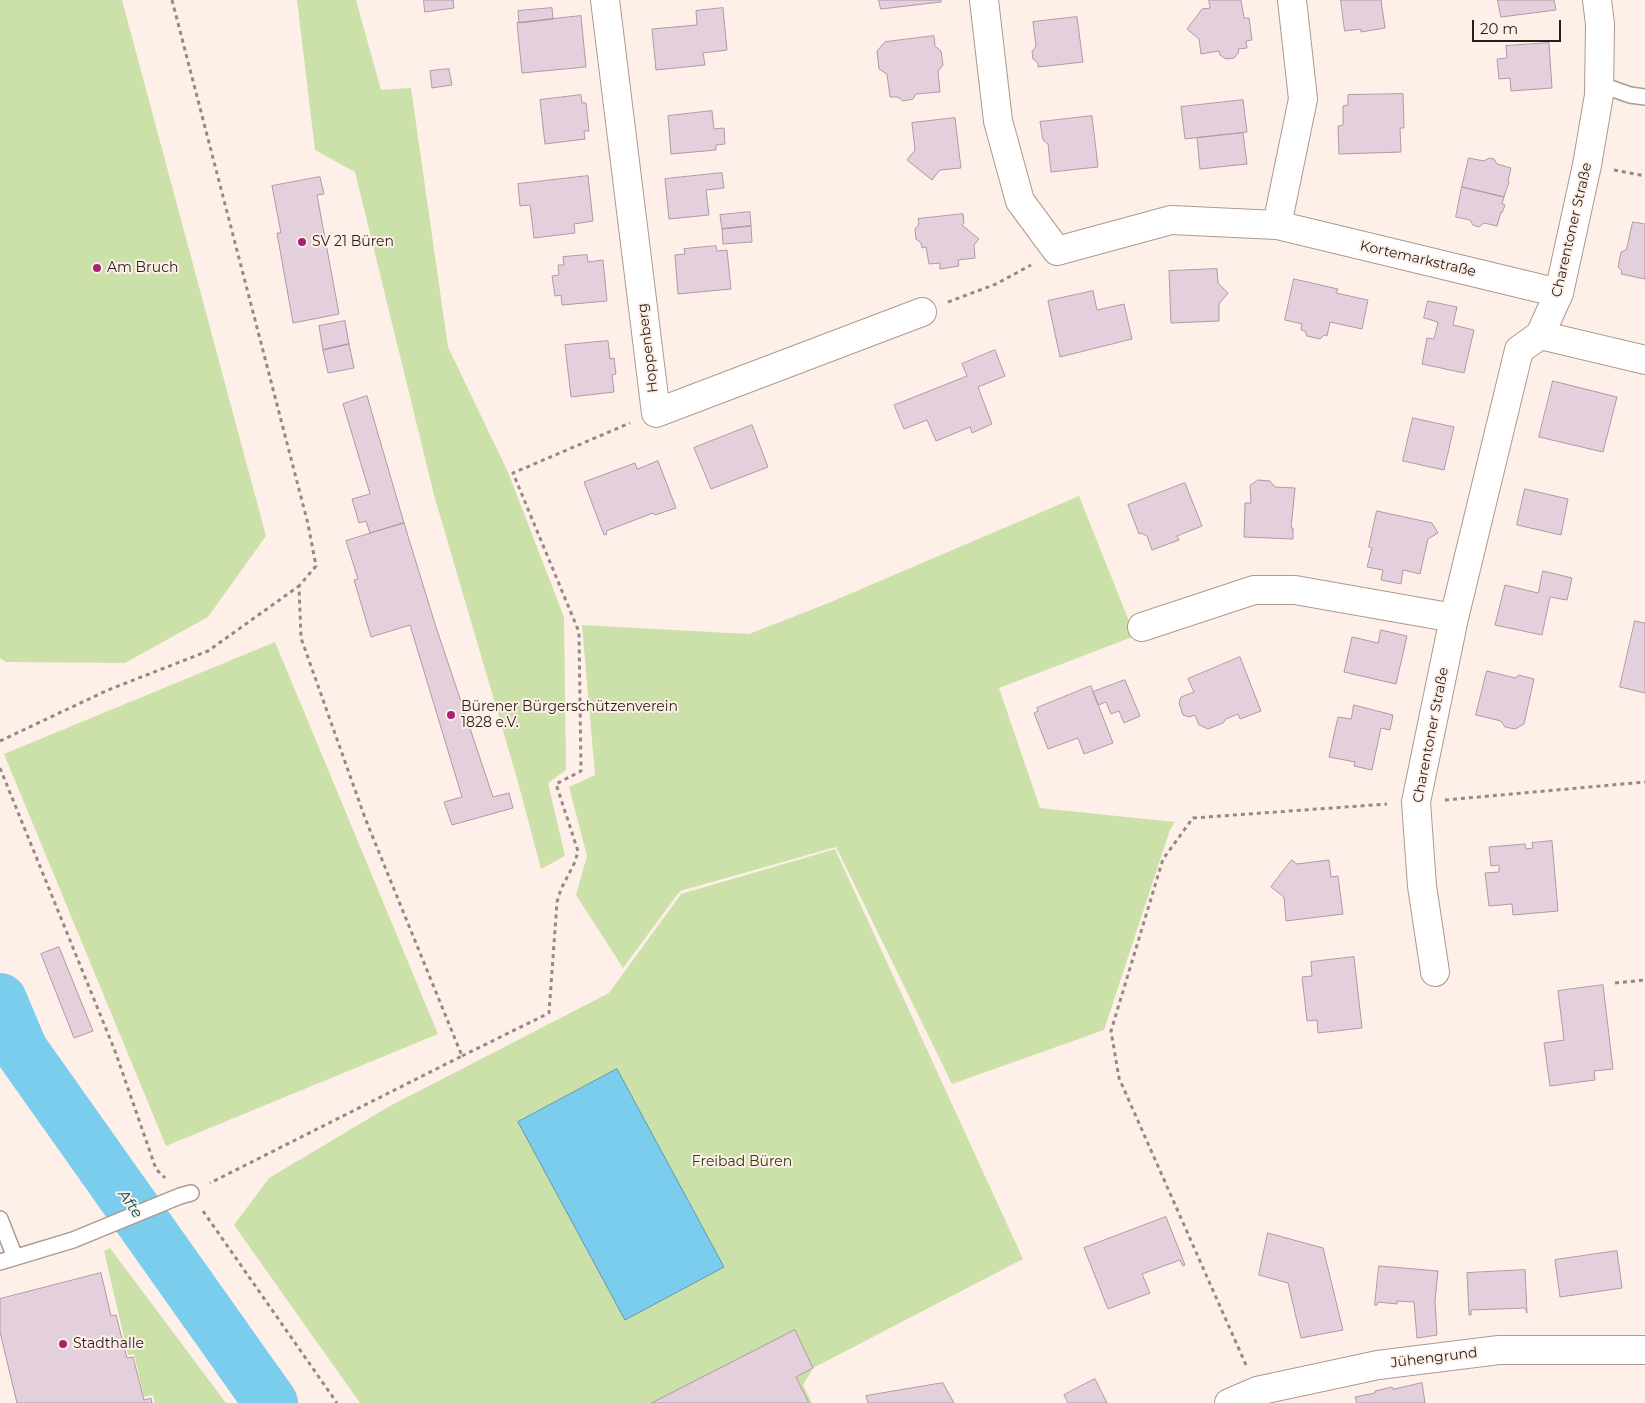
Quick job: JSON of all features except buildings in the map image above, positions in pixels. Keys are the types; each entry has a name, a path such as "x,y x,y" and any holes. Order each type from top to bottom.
{"street":[{"name":"Hoppenberg","path":"606,0 656,414 922,312"},
{"path":"984,0 998,121 1020,201 1057,251"},
{"path":"1278,225 1303,99 1292,0"},
{"name":"Charentoner Straße","path":"1435,972 1422,886 1416,802 1454,618 1519,350 1540,335 1559,293 1600,95 1600,24 1597,0"},
{"name":"Kortemarkstraße","path":"1057,251 1172,220 1278,225 1559,293"},
{"path":"1540,335 1645,360"},
{"path":"1142,627 1254,590 1295,590 1454,618"},
{"name":"Jühengrund","path":"1229,1403 1257,1391 1378,1365 1499,1350 1645,1350"}],"lane":[{"path":"1600,84 1630,95 1645,97"},
{"path":"0,1262 74,1240 179,1197"},
{"path":"0,1219 15,1257"}],"path":[{"path":"0,741 108,690 208,652 299,586 316,566 308,524 172,0"},
{"path":"922,312 996,284 1057,251"},
{"path":"179,1197 549,1013 557,902 578,851 556,784 581,771 580,632 513,473 619,427"},
{"path":"299,586 301,638 365,818 462,1056"},
{"path":"0,768 115,1051 156,1169 337,1403"},
{"path":"1257,1391 1119,1078 1111,1032 1163,860 1193,818 1416,802 1645,782"},
{"path":"1615,983 1645,980"}],"green space":[{"name":"Am Bruch","path":"0,0 122,0 266,536 208,617 125,663 6,662 0,658"},
{"path":"297,0 356,0 381,90 411,88 448,347 508,472 564,617 566,770 548,783 565,856 541,869 518,782 434,495 355,172 315,150"},
{"path":"1079,496 1135,636 999,688 1040,808 1175,822 1170,830 1104,1030 952,1084 836,847 680,891 623,968 576,895 587,856 569,787 595,775 582,625 749,634 826,604"},
{"path":"275,642 438,1034 166,1146 4,754"},
{"name":"Freibad Büren","path":"835,849 1023,1259 813,1368 803,1385 812,1403 360,1403 234,1225 269,1178 388,1107 609,993 681,894"},
{"path":"110,1248 226,1403 155,1403 153,1395 144,1397 134,1354 128,1355 104,1251"}],"water":[{"path":"617,1069 724,1267 625,1320 518,1122"}],"waterway":[{"name":"Afte","path":"0,1000 21,1050 271,1403"}],"place":[{"name":"SV 21 Büren","path":"302,242"},
{"name":"Am Bruch","path":"97,268"},
{"name":"Bürener Bürgerschützenverein 1828 e.V.","path":"451,715"},
{"name":"Stadthalle","path":"63,1344"}]}
